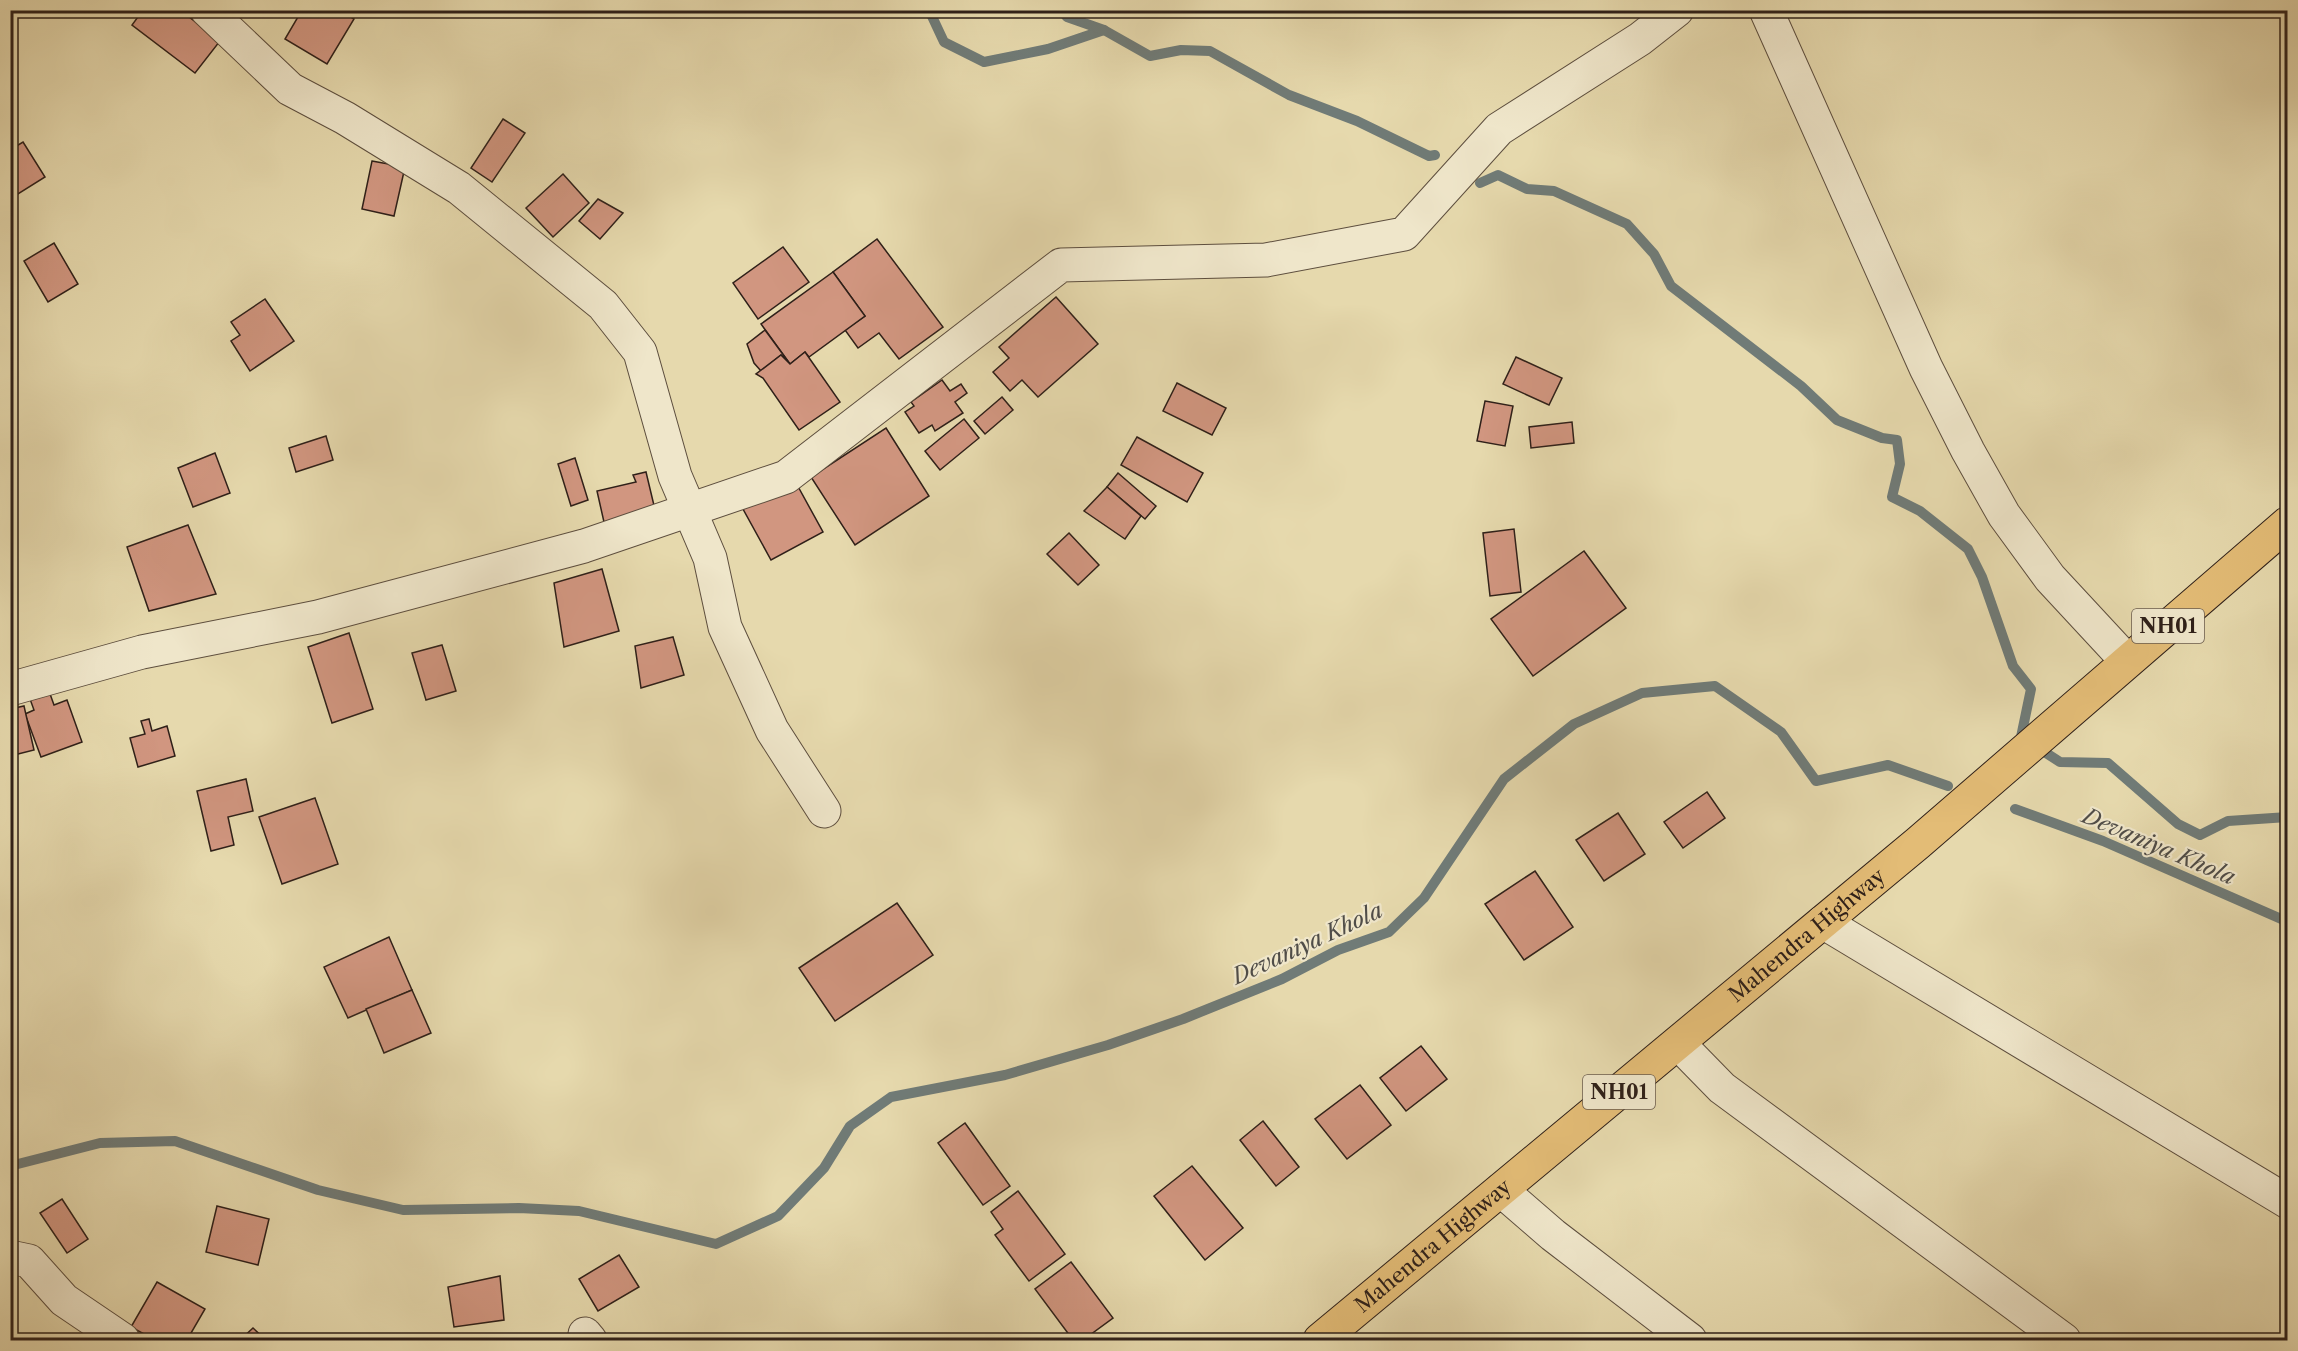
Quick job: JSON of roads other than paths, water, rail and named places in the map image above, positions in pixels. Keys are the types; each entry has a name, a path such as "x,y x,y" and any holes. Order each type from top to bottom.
{"highway":[{"name":"Mahendra Highway","path":"1323,1340 1918,843 2288,523"}],"street":[{"path":"207,10 290,89 345,118 459,189 603,304 640,352 675,476 710,558 725,627 772,730 824,812"},
{"path":"10,689 142,652 352,608 584,546 786,477 1060,265 1266,260 1404,234 1498,129 1640,39 1677,10"},
{"path":"1766,10 1926,368 1968,451 2004,515 2050,578 2127,662"},
{"path":"1823,922 2288,1202"},
{"path":"1678,1043 1722,1088 2064,1341"},
{"path":"1501,1190 1553,1235 1690,1341"},
{"path":"10,1257 29,1261 63,1300 123,1341"}],"waterway":[{"path":"929,10 944,42 984,62 1048,49 1104,30"},
{"path":"1061,10 1067,17 1104,30 1150,56 1181,50 1210,51 1289,95 1357,121 1429,156 1435,155"},
{"path":"1480,183 1498,175 1527,189 1554,191 1627,224 1654,254 1671,286 1801,386 1837,420 1882,438 1897,440 1900,464 1892,497 1920,511 1968,549 1982,577 2013,666 2031,689 2021,737 2060,762 2108,763 2178,824 2200,835 2228,821 2288,817"},
{"name":"Devaniya Khola","path":"10,1166 100,1143 175,1141 318,1190 403,1210 519,1208 579,1211 716,1244 778,1216 824,1168 850,1126 891,1097 1005,1075 1108,1045 1183,1019 1282,979 1338,950 1389,932 1424,898 1504,779 1574,724 1642,693 1715,686 1781,732 1816,781 1888,765 1948,786"},
{"name":"Devaniya Khola","path":"2015,809 2103,841 2288,922"}]}
